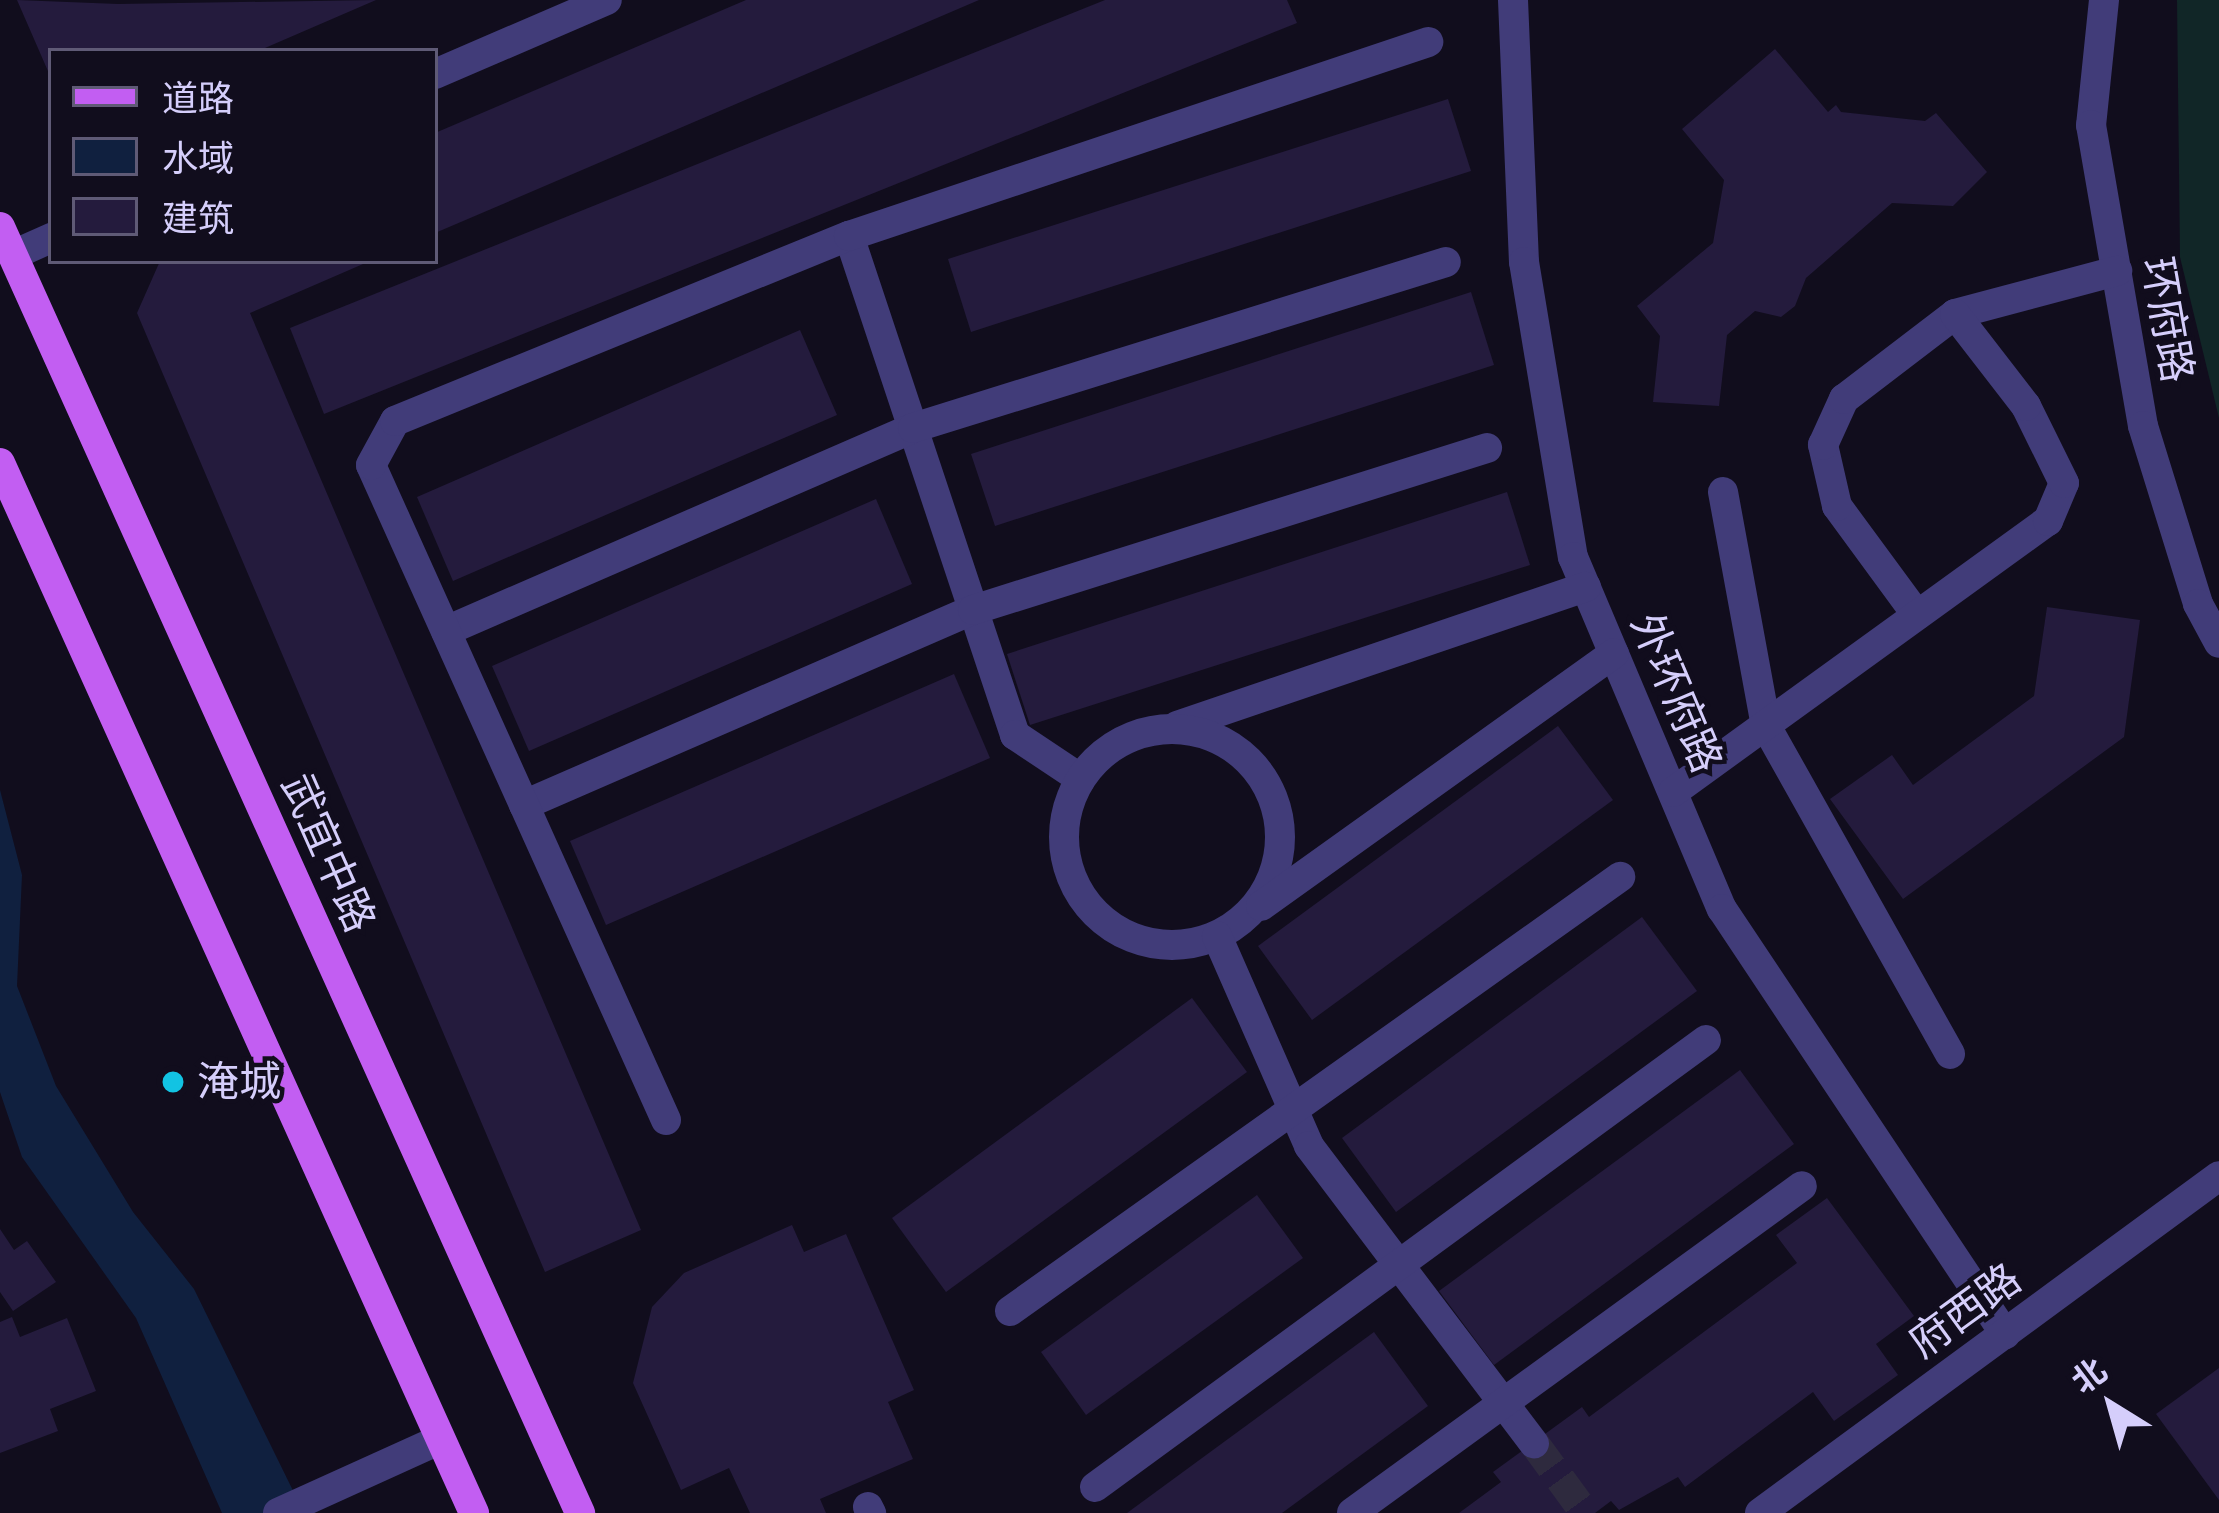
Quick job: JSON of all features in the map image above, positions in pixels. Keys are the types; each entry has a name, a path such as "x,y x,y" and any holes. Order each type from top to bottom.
{"main road":[{"name":"武宜中路","path":"6,241 580,1513"},
{"path":"0,463 474,1513"}],"street":[{"path":"438,73 607,0"},
{"name":"外环府路","path":"1513,0 1524,262 1573,557 1722,909 2005,1334"},
{"name":"环府路","path":"2104,0 2091,125 2143,426 2198,604 2219,643"},
{"path":"666,1120 371,465 394,421 849,236 1428,43"},
{"path":"849,236 1015,735 1081,779"},
{"path":"6,241 48,238"},
{"path":"446,632 913,428 1446,262"},
{"path":"1917,615 1838,506 1823,445 1844,399 1955,314 2116,272"},
{"path":"1673,792 2048,520 2064,483 2026,406 1955,314"},
{"path":"524,805 973,610 1487,448"},
{"path":"1723,492 1766,726 1950,1054"},
{"path":"1586,587 1170,729 1119,741 1081,779 1062,832 1084,902 1111,928 1145,943 1182,946 1217,936 1614,653"},
{"path":"1170,729 1220,739 1249,759 1269,787 1280,855 1246,916"},
{"path":"1010,1311 1620,877"},
{"path":"1217,936 1309,1147 1534,1443"},
{"path":"1096,1487 1706,1040"},
{"name":"府西路","path":"1760,1513 2219,1176"},
{"path":"1352,1513 1802,1186"},
{"path":"278,1513 440,1440"}],"green space":[{"path":"2177,0 2219,0 2219,418 2180,257"}],"water":[{"path":"0,790 22,875 17,986 56,1086 133,1212 194,1289 304,1513 222,1513 136,1318 22,1157 0,1092"}],"building":[{"path":"17,0 118,4 376,0 265,48 48,48 48,71"},
{"path":"746,0 979,0 438,232 438,132"},
{"path":"1105,0 1287,0 1297,23 324,414 290,328"},
{"path":"1775,49 1828,112 1836,105 1841,112 1925,121 1936,113 1987,172 1953,206 1892,203 1806,278 1795,306 1781,317 1755,311 1727,335 1719,406 1653,402 1660,336 1637,306 1713,243 1724,180 1682,129"},
{"path":"1448,99 1471,171 971,332 948,259"},
{"path":"159,264 363,264 250,313 641,1230 545,1272 137,313"},
{"path":"1471,292 1494,365 995,526 971,454"},
{"path":"800,330 837,415 453,581 417,497"},
{"path":"1507,492 1530,565 1030,725 1007,654"},
{"path":"876,499 912,584 529,751 492,666"},
{"path":"2047,607 2140,620 2124,737 1903,899 1830,799 1892,755 1913,785 2034,696"},
{"path":"954,674 990,758 606,925 570,841"},
{"path":"1558,726 1613,800 1312,1020 1258,946"},
{"path":"1642,917 1697,991 1396,1212 1342,1138"},
{"path":"1192,998 1247,1072 946,1292 892,1218"},
{"path":"1740,1070 1794,1144 1494,1365 1439,1291"},
{"path":"1257,1195 1303,1258 1086,1415 1041,1352"},
{"path":"1827,1198 1914,1316 1876,1344 1898,1375 1834,1421 1813,1392 1685,1487 1678,1477 1619,1510 1611,1501 1595,1513 1459,1513 1501,1482 1493,1472 1582,1407 1589,1417 1797,1263 1776,1235"},
{"path":"792,1225 804,1252 846,1234 914,1390 888,1402 913,1459 820,1499 826,1513 750,1513 729,1468 681,1490 633,1383 652,1307 684,1273"},
{"path":"0,1229 14,1250 27,1241 56,1282 13,1311 0,1292"},
{"path":"12,1317 20,1337 67,1318 96,1391 50,1409 58,1431 0,1453 0,1322"},
{"path":"1374,1332 1428,1406 1282,1513 1127,1513"},
{"path":"2219,1368 2219,1500 2156,1414"}],"tunnel":[{"path":"1534,1443 1585,1513"}],"place":[{"name":"淹城","path":"173,1082"}]}
